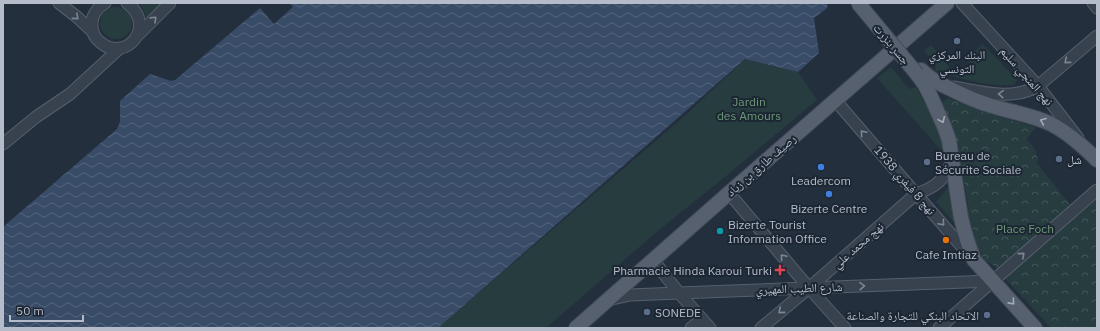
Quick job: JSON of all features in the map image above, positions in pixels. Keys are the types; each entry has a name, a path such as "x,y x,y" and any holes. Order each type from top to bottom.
{"main road":[{"name":"جسر بنزرت","path":"858,3 927,79"},
{"name":"جسر بنزرت","path":"865,3 927,79"},
{"name":"رصيف طارق بن زياد","path":"576,328 947,3"},
{"name":"نهج المنجي سليم","path":"927,79 987,105 1051,124 1066,133 1093,156"},
{"path":"927,79 948,140 961,218 966,240 974,260 1035,328"}],"street":[{"path":"59,3 93,32"},
{"path":"105,3 95,12 92,25 93,32 97,40 111,48 127,46 134,41 138,34 140,20 133,7 127,3"},
{"path":"138,34 170,3"},
{"name":"نهج المنجي سليم","path":"962,3 1038,86 1093,156"},
{"path":"1093,3 1097,8"},
{"path":"927,79 984,93 1012,95 1022,93 1038,86 1097,36"},
{"path":"3,144 36,117 70,94 120,48"},
{"name":"نهج 8 فيفري 1938","path":"835,100 974,260"},
{"name":"نهج محمد علي","path":"761,328 916,194 939,182 948,171 952,162"},
{"path":"939,328 1097,190"},
{"path":"729,193 809,288 845,328"},
{"path":"652,260 710,328"},
{"name":"شارع الطيب المهيري","path":"607,300 630,295 992,281"},
{"path":"691,328 702,318"}],"green space":[{"path":"140,3 163,3 147,18"},
{"path":"116,7 127,12 132,23 127,34 116,39 105,34 100,23 105,12"},
{"path":"983,44 1017,80 1014,85 984,84 935,70 936,65 924,51 931,45 951,69 956,65 961,71 970,63 966,58"},
{"name":"Jardin des Amours","path":"745,59 798,72 817,100 659,230 546,328 438,328 687,114"},
{"path":"891,67 909,89 916,87 940,131 945,147 941,150 877,78"},
{"name":"Place Foch","path":"948,98 980,111 1036,127 1026,140 1034,148 1038,160 1036,162 1066,200 1079,215 1097,199 1097,328 1051,328 992,264 984,260 979,250 975,248 972,239 973,228 968,218 967,211 969,209 956,136 942,102"},
{"path":"949,186 950,187 956,225 936,202"}],"water":[{"path":"266,3 828,3 827,8 814,18 819,53 798,72 745,59 438,328 3,328 3,227 117,129 120,122 120,101 150,74 171,81 175,80"}],"pier":[{"path":"266,3 289,3 293,7 274,24 260,8"}],"place":[{"name":"البنك المركزي التونسي","path":"957,41"},
{"name":"شل","path":"1059,159"},
{"name":"Bureau de Sécurite Sociale","path":"927,162"},
{"name":"Leadercom","path":"821,167"},
{"name":"Bizerte Centre","path":"829,194"},
{"name":"Bizerte Tourist Information Office","path":"720,231"},
{"name":"Cafe Imtiaz","path":"946,240"},
{"name":"Pharmacie Hinda Karoui Turki","path":"780,270"},
{"name":"SONEDE","path":"647,312"},
{"name":"الاتحاد البنكي للتجارة والصناعة","path":"987,315"}]}
